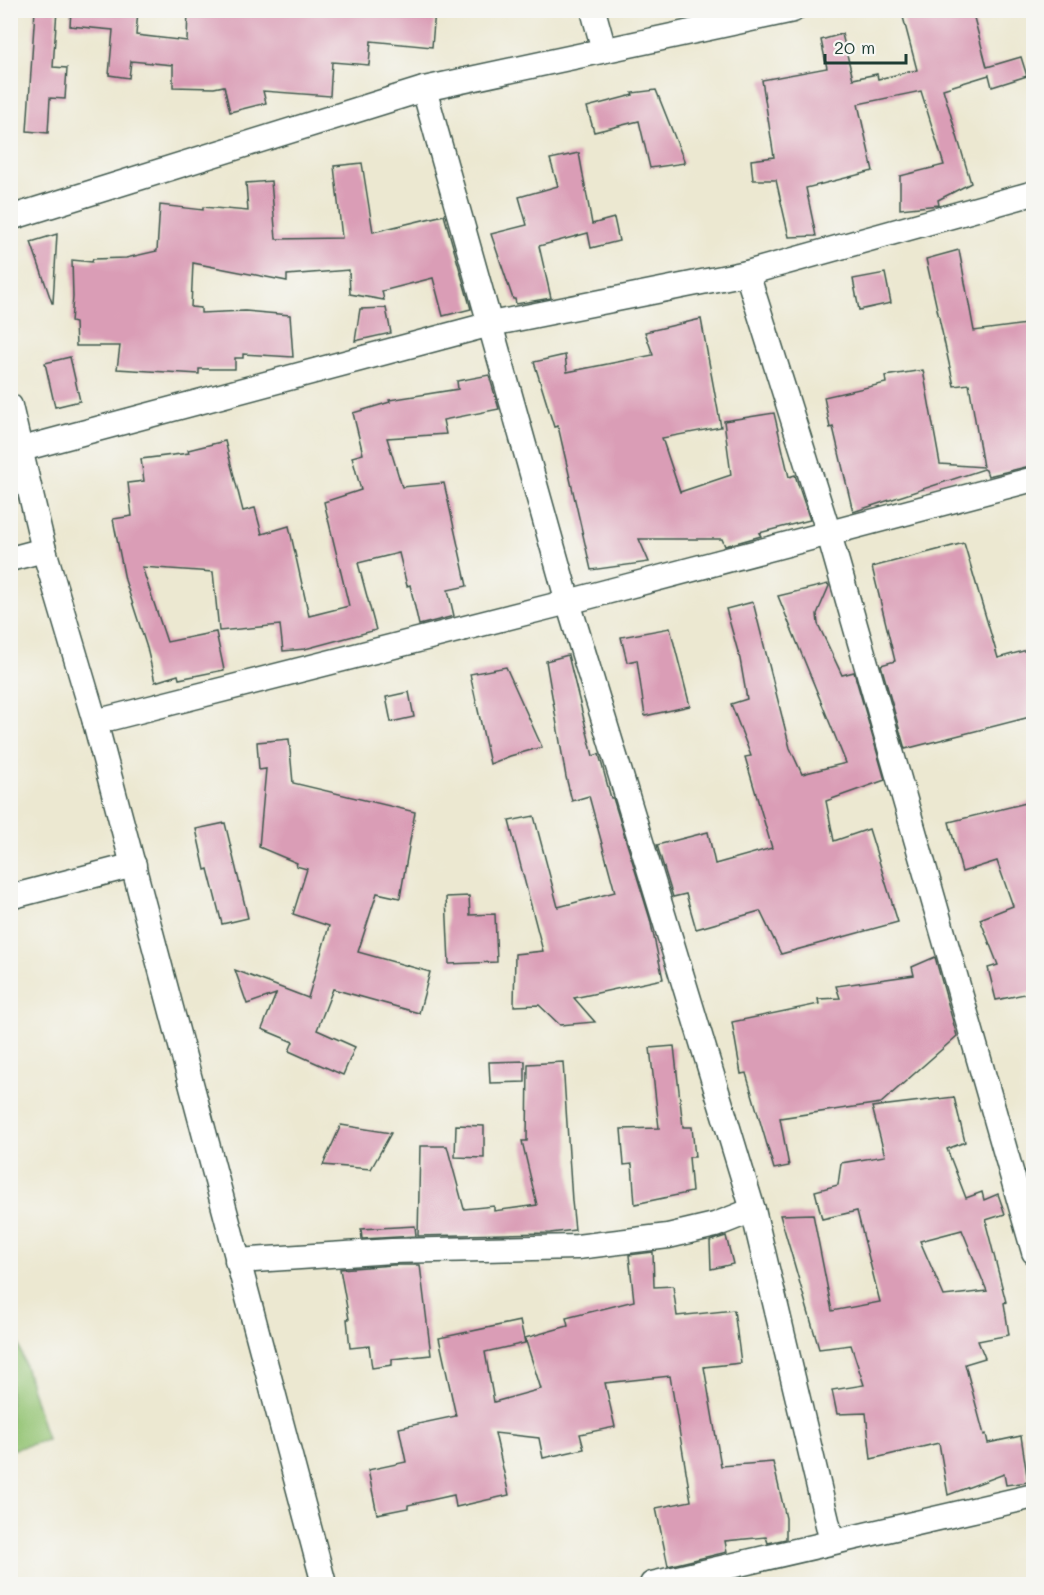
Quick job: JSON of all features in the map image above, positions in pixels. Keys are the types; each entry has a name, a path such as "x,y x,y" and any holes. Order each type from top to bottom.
{"street":[{"path":"592,10 604,50"},
{"path":"10,218 424,89 793,10"},
{"path":"424,89 568,602 753,1210 832,1542"},
{"path":"22,449 491,324 747,273 1034,193"},
{"path":"747,273 829,534 1034,1252"},
{"path":"10,406 44,550 134,865 324,1584"},
{"path":"95,722 568,602 1034,479"},
{"path":"10,560 44,550"},
{"path":"10,897 134,865"},
{"path":"237,1261 392,1251 577,1247 668,1236 715,1225 753,1210"},
{"path":"652,1584 1034,1496"}],"green space":[{"path":"10,1315 47,1440 11,1450 10,1450"}],"building":[{"path":"35,10 57,10 53,67 67,68 65,99 50,98 48,133 27,131"},
{"path":"71,10 138,10 136,35 187,41 188,10 435,10 432,47 371,41 369,65 332,62 330,96 263,91 266,103 230,112 224,86 214,88 173,87 173,65 131,61 129,78 109,75 113,30 70,26"},
{"path":"927,10 972,10 987,67 1021,57 1027,76 992,87 989,75 943,89 971,183 938,200 939,205 900,209 900,176 944,165 921,91 858,104 873,171 806,188 816,236 789,237 776,180 753,180 751,160 774,157 762,80 827,68 821,40 842,34 853,79 877,74 878,79 917,70 903,17"},
{"path":"656,90 685,163 650,168 639,121 594,132 587,107 633,95 632,93"},
{"path":"579,153 592,224 614,218 619,241 591,248 588,233 539,246 551,298 516,304 491,234 527,225 519,197 558,186 550,159"},
{"path":"362,163 373,232 444,215 471,309 443,316 433,278 382,291 384,300 350,294 349,270 287,275 287,281 193,263 191,307 201,308 201,313 245,311 290,315 293,357 243,354 243,358 235,358 235,369 199,369 199,374 117,369 120,346 76,346 75,323 71,322 72,260 92,262 93,259 126,258 157,251 160,205 203,210 203,207 248,211 246,183 271,181 276,239 342,238 334,166"},
{"path":"57,234 53,303 52,303 31,242"},
{"path":"959,250 974,331 1034,323 1034,465 988,476 984,469 853,512 824,397 886,383 885,376 923,370 940,464 983,467 969,384 954,386 926,259"},
{"path":"885,273 891,303 859,310 853,279"},
{"path":"386,308 391,333 355,341 360,309"},
{"path":"701,319 721,427 662,438 680,492 731,475 724,421 774,413 789,477 795,475 810,520 759,533 761,536 725,546 722,539 639,539 649,562 591,570 558,426 554,427 534,362 565,355 567,372 653,355 645,332"},
{"path":"70,357 80,401 55,407 45,363"},
{"path":"489,375 499,409 443,420 446,434 387,438 402,487 444,483 467,586 448,590 454,616 419,625 410,585 407,586 399,553 358,563 376,630 305,649 283,651 280,625 219,631 213,572 142,567 167,642 216,632 224,670 179,679 178,675 155,682 147,648 125,580 113,519 132,516 128,483 144,481 141,459 189,453 188,450 225,441 243,511 255,508 262,534 289,526 309,616 349,606 324,502 361,490 352,457 363,454 353,413 390,402 389,400 458,389 457,381"},
{"path":"964,543 998,658 1034,648 1034,716 905,749 881,665 895,661 872,567"},
{"path":"828,584 817,614 818,624 842,675 854,672 885,780 826,801 834,841 869,829 898,922 781,954 760,911 696,929 686,894 673,897 657,845 708,832 715,864 772,848 745,757 751,756 731,704 747,699 740,659 726,609 753,602 790,748 802,774 846,763 778,596"},
{"path":"670,628 690,706 645,716 637,660 627,662 621,637"},
{"path":"568,655 593,756 599,754 611,798 613,798 650,919 663,979 574,998 595,1022 560,1025 539,1005 514,1006 515,954 543,951 509,821 534,816 558,907 615,892 589,796 572,801 566,777 546,661"},
{"path":"506,667 542,747 490,764 470,674"},
{"path":"409,692 414,717 391,722 386,697"},
{"path":"289,739 293,783 415,812 400,898 377,893 358,952 430,972 419,1013 333,989 317,1030 355,1047 343,1075 289,1051 293,1042 262,1029 276,994 247,1004 235,970 308,998 329,926 293,914 307,869 296,866 297,863 259,847 266,769 259,770 257,742"},
{"path":"1034,801 1034,992 996,1000 988,968 998,965 980,919 1013,906 997,861 962,872 949,822"},
{"path":"225,823 248,918 222,924 208,869 205,870 196,829"},
{"path":"469,896 470,915 495,914 497,962 449,964 446,897"},
{"path":"935,957 957,1036 881,1103 780,1118 789,1166 774,1169 746,1073 741,1074 732,1022 819,1004 818,999 840,998 836,986 914,975 912,967"},
{"path":"674,1046 683,1127 692,1127 695,1157 689,1157 692,1192 635,1204 632,1164 624,1165 621,1129 659,1128 650,1048"},
{"path":"525,1061 525,1082 490,1083 489,1062"},
{"path":"563,1062 575,1230 550,1233 418,1236 420,1146 447,1146 464,1209 494,1206 494,1211 537,1205 522,1141 527,1141 528,1064"},
{"path":"954,1097 965,1142 947,1149 966,1198 982,1192 984,1200 998,1194 1005,1214 986,1220 988,1224 986,1224 1006,1302 1004,1303 1009,1335 978,1341 985,1358 965,1364 988,1443 1021,1436 1028,1482 1006,1485 1004,1474 948,1495 939,1443 871,1459 866,1413 837,1414 832,1390 864,1385 851,1345 819,1349 780,1215 813,1214 832,1311 880,1302 857,1211 822,1219 815,1191 838,1185 841,1163 885,1156 872,1107","holes":["962,1230 987,1291 944,1296 920,1241"]},
{"path":"341,1125 391,1133 371,1169 323,1165"},
{"path":"456,1125 484,1126 484,1158 455,1157"},
{"path":"415,1226 416,1236 362,1239 361,1229"},
{"path":"726,1236 733,1264 711,1269 710,1241"},
{"path":"653,1252 654,1287 673,1286 677,1316 734,1310 741,1363 704,1367 721,1466 773,1462 786,1518 786,1539 768,1543 766,1537 725,1541 727,1552 668,1566 656,1508 691,1501 670,1376 605,1383 615,1427 580,1434 584,1449 543,1458 539,1438 495,1433 509,1495 456,1507 454,1495 377,1514 368,1470 406,1462 399,1428 456,1416 439,1338 520,1321 525,1343 485,1352 494,1402 541,1389 525,1338 568,1326 566,1318 634,1301 629,1255"},
{"path":"420,1265 431,1355 392,1359 392,1365 372,1368 369,1346 350,1348 347,1319 349,1319 340,1269"}]}
